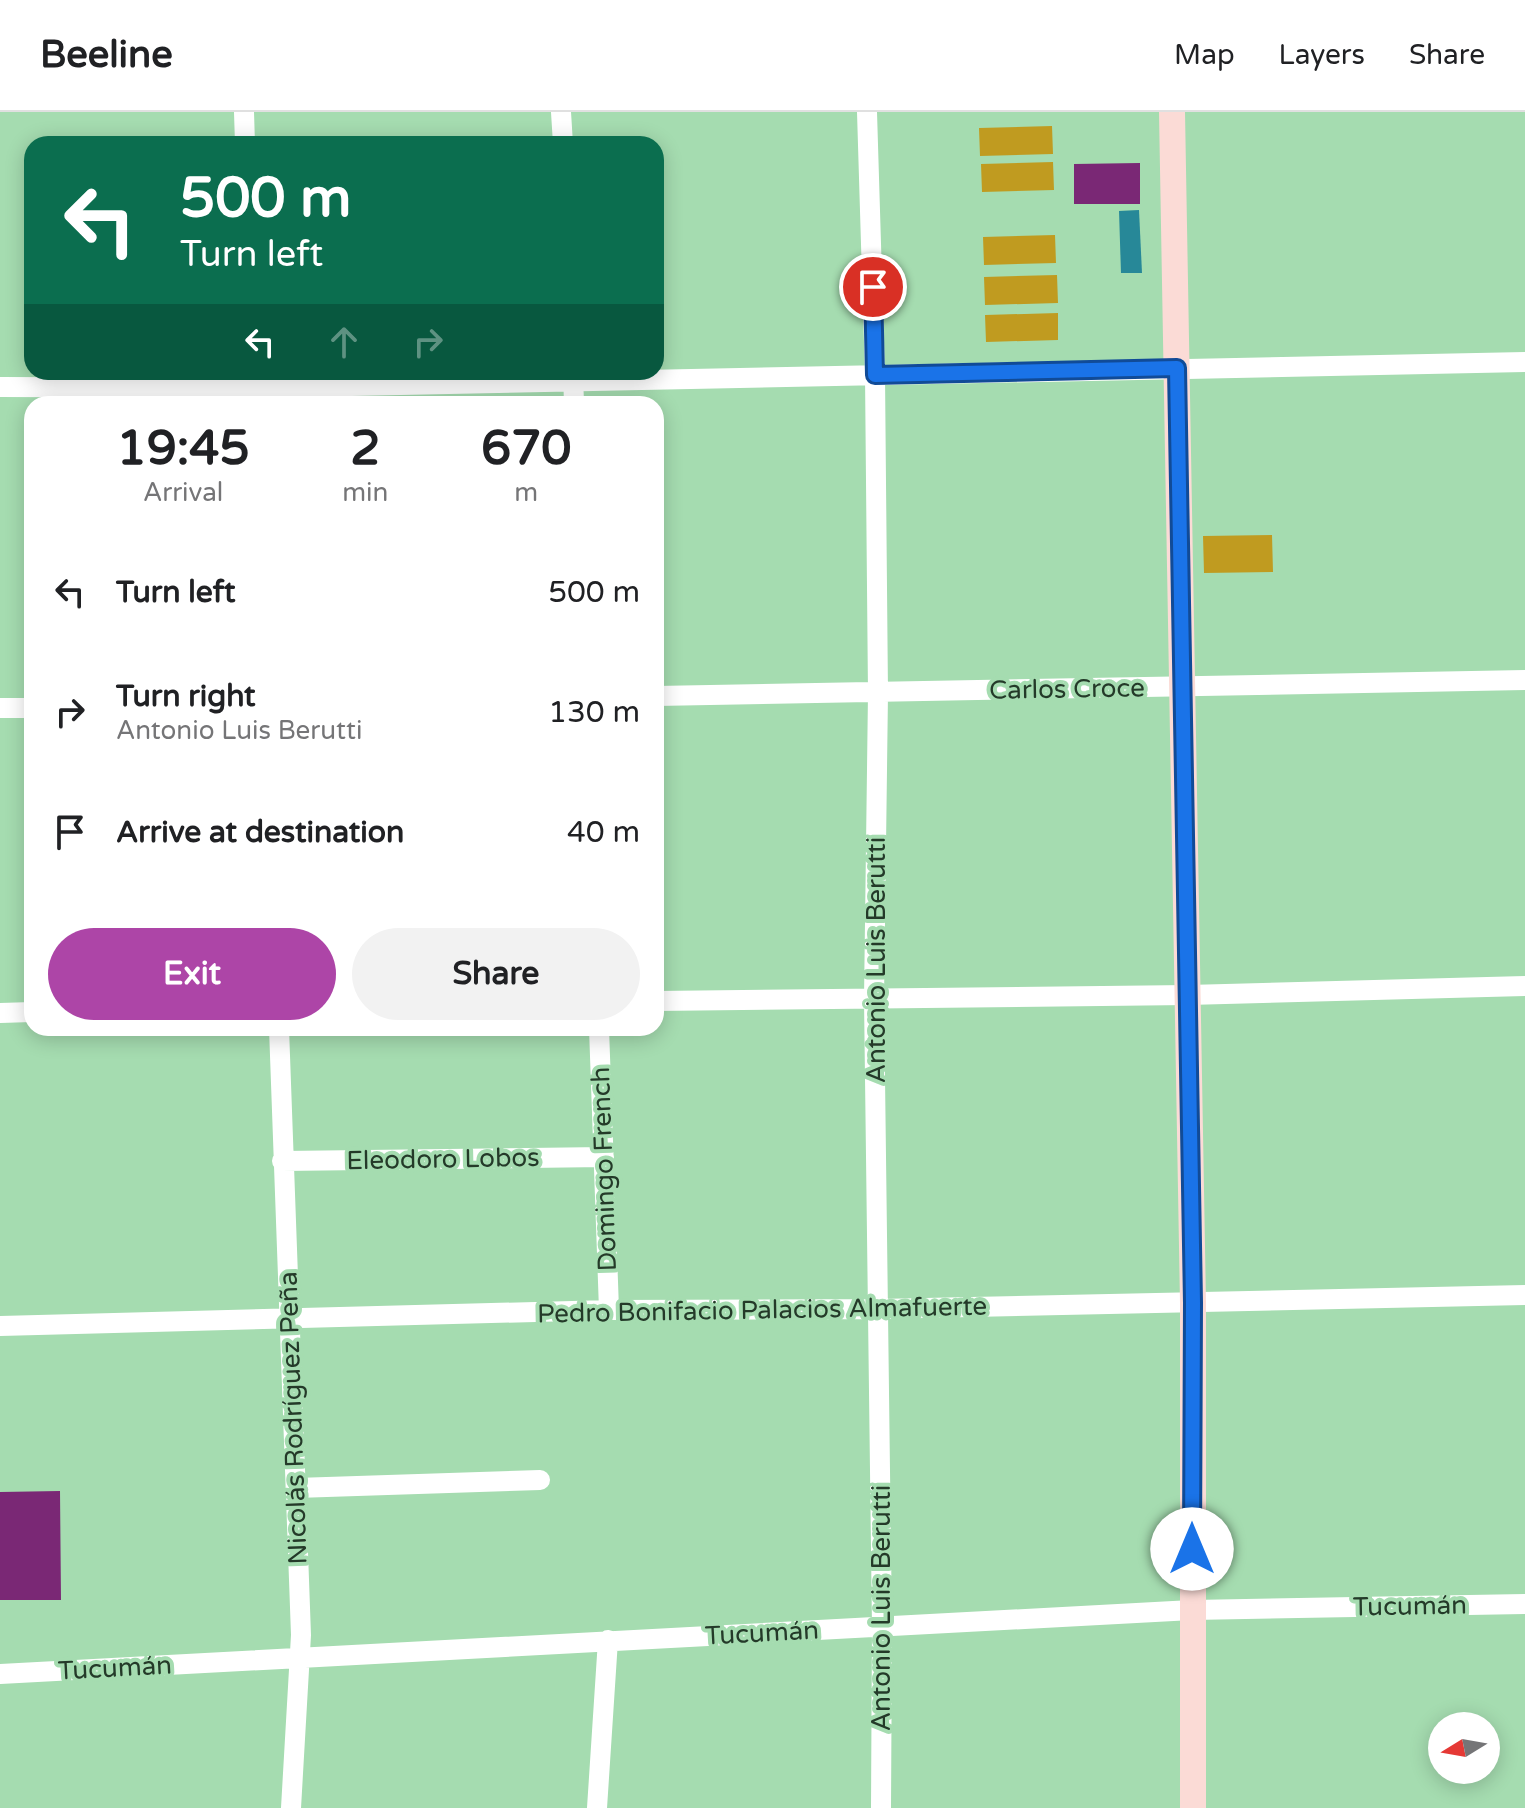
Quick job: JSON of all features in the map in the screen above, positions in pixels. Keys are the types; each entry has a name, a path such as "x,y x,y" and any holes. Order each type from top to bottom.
{"main road":[{"path":"1172,112 1193,1303 1193,1808"}],"street":[{"path":"244,112 245,136"},
{"path":"561,112 562,136"},
{"name":"Antonio Luis Berutti","path":"867,112 875,375 878,693 874,999 882,1627 881,1808"},
{"path":"664,376 1525,362"},
{"path":"0,387 254,388 486,380"},
{"name":"Carlos Croce","path":"664,696 1525,680"},
{"path":"0,708 24,708"},
{"path":"664,1001 1188,995 1525,986"},
{"path":"0,1013 24,1012"},
{"name":"Nicolás Rodríguez Peña","path":"279,1036 300,1658 291,1808"},
{"name":"Domingo French","path":"599,1036 609,1310"},
{"name":"Eleodoro Lobos","path":"282,1161 604,1157"},
{"name":"Pedro Bonifacio Palacios Almafuerte","path":"0,1326 609,1310 878,1309 1525,1295"},
{"path":"296,1488 540,1480"},
{"name":"Tucumán","path":"0,1674 1192,1610 1525,1604"},
{"path":"597,1808 608,1640"}],"shaded area":[{"path":"1052,126 1053,154 980,156 979,128"},
{"path":"1053,162 1054,190 982,192 981,164"},
{"path":"1055,235 1056,263 984,265 983,237"},
{"path":"1057,275 1058,303 985,305 984,277"},
{"path":"1058,313 1058,340 986,342 985,315"},
{"path":"1272,535 1273,572 1204,573 1203,536"}],"water":[{"path":"1139,210 1142,273 1121,273 1119,211"}],"building":[{"path":"1140,163 1140,204 1074,204 1074,164"},
{"path":"60,1491 61,1600 0,1600 0,1492"}],"route":[{"path":"873,287 875,375 1177,368 1193,1303 1192,1549"}]}
